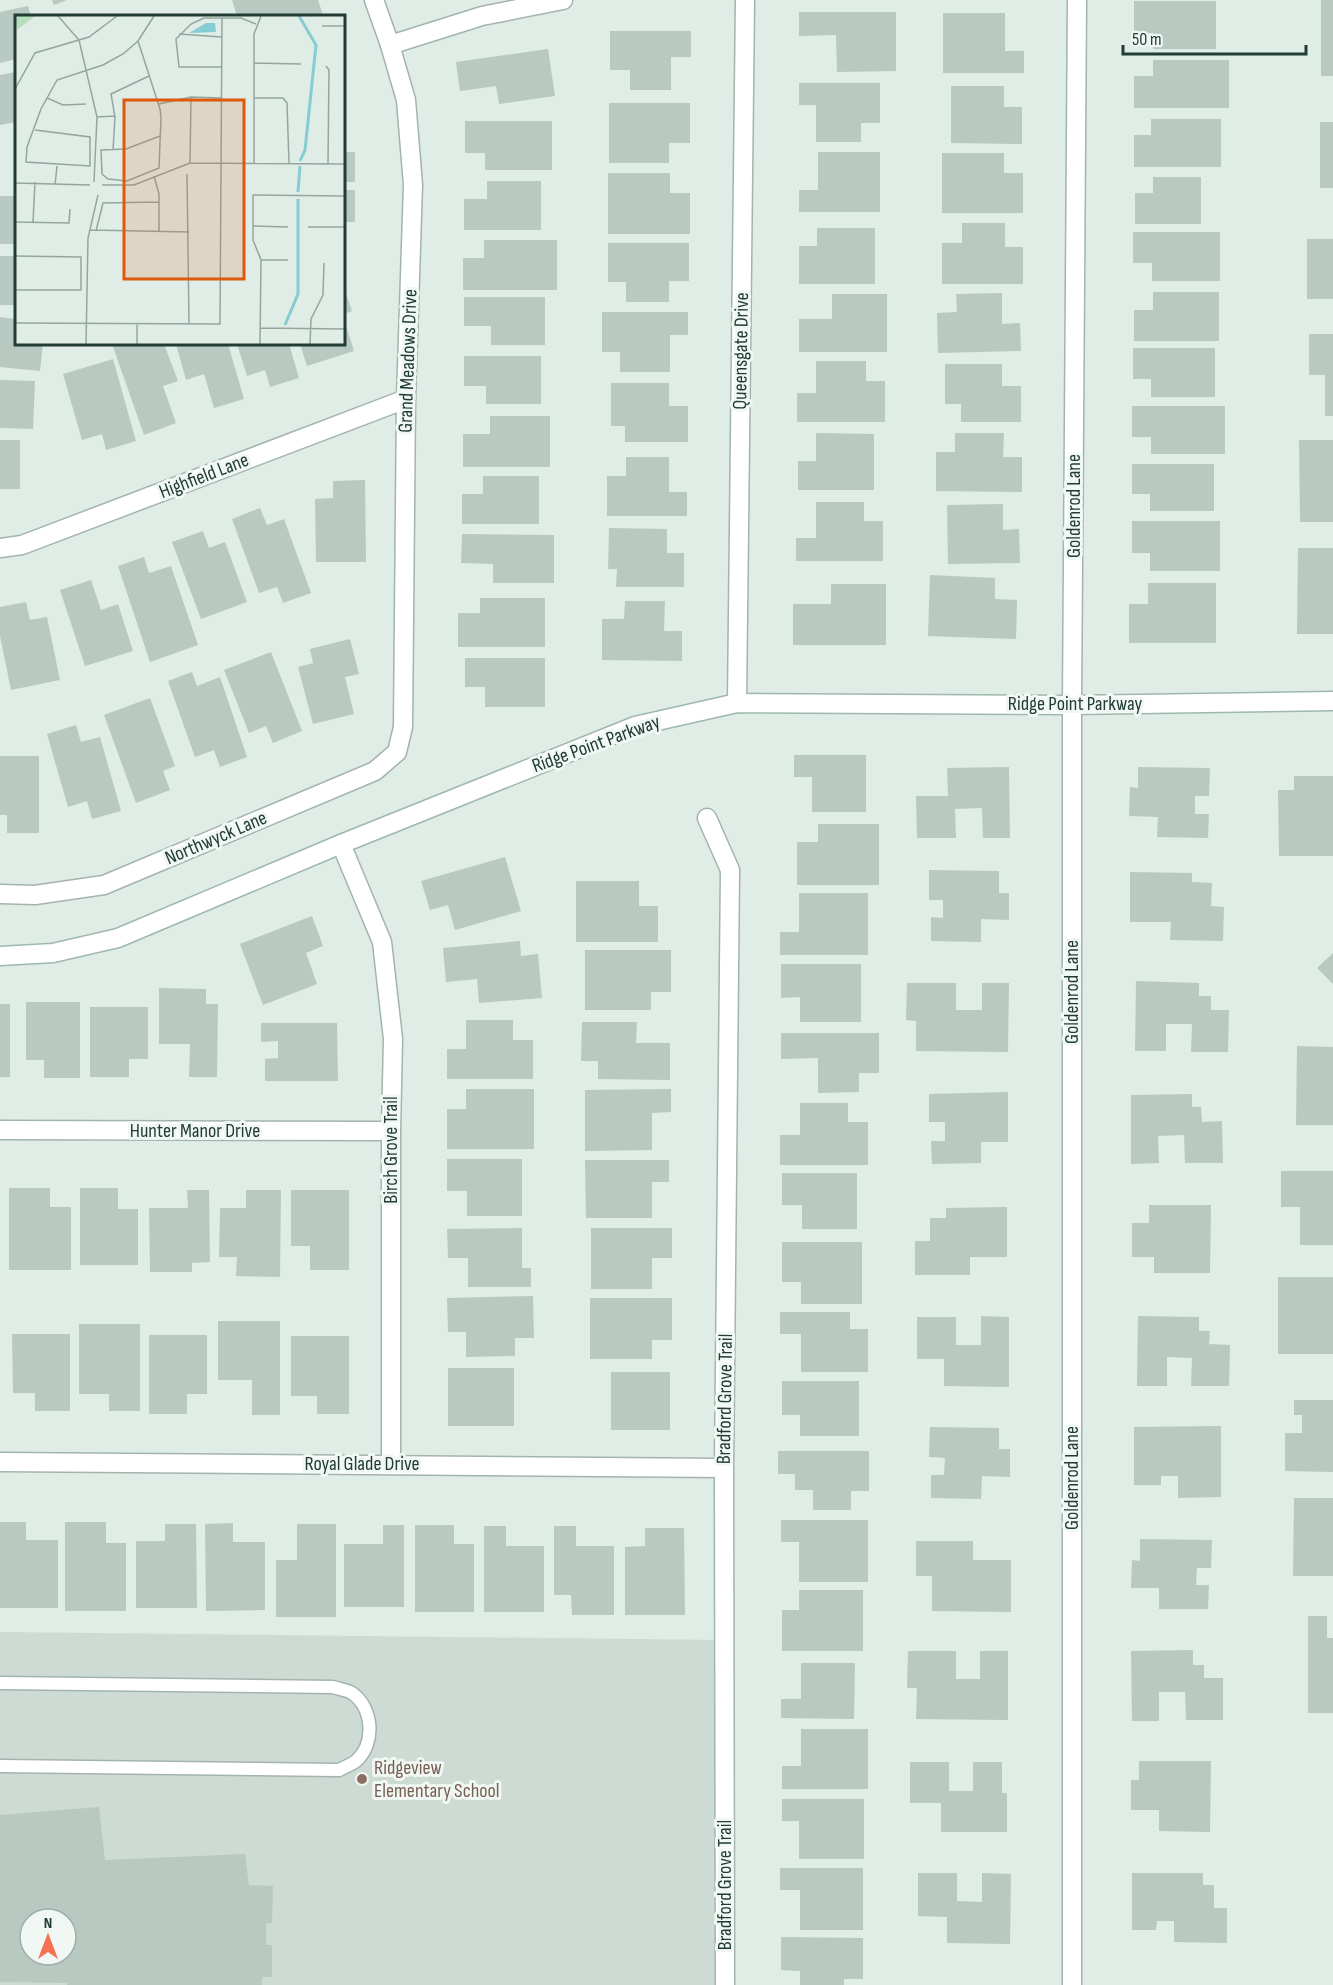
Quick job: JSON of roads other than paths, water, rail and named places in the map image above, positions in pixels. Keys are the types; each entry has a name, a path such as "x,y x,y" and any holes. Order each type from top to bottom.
{"street":[{"name":"Grand Meadows Drive","path":"374,0 406,100 413,185 406,399 403,727"},
{"path":"390,45 482,16 562,0"},
{"name":"Queensgate Drive","path":"737,703 745,0"},
{"name":"Goldenrod Lane","path":"1072,1985 1072,705 1077,0"},
{"name":"Highfield Lane","path":"0,548 22,545 406,399"},
{"name":"Ridge Point Parkway","path":"0,956 53,953 118,938 341,844 635,726 737,703 1072,705 1333,701"},
{"name":"Northwyck Lane","path":"0,894 35,896 104,885 375,771 397,752 403,727"},
{"name":"Bradford Grove Trail","path":"707,818 730,870 724,1468 725,1985"},
{"name":"Birch Grove Trail","path":"341,844 382,942 393,1039 391,1464"},
{"name":"Hunter Manor Drive","path":"0,1130 391,1131"},
{"name":"Royal Glade Drive","path":"0,1462 724,1468"}],"lane":[{"path":"0,1683 333,1687 350,1692 362,1703 369,1718 370,1734 366,1749 355,1762 339,1770 0,1766"}],"place":[{"name":"Ridgeview Elementary School","path":"362,1779"}]}
